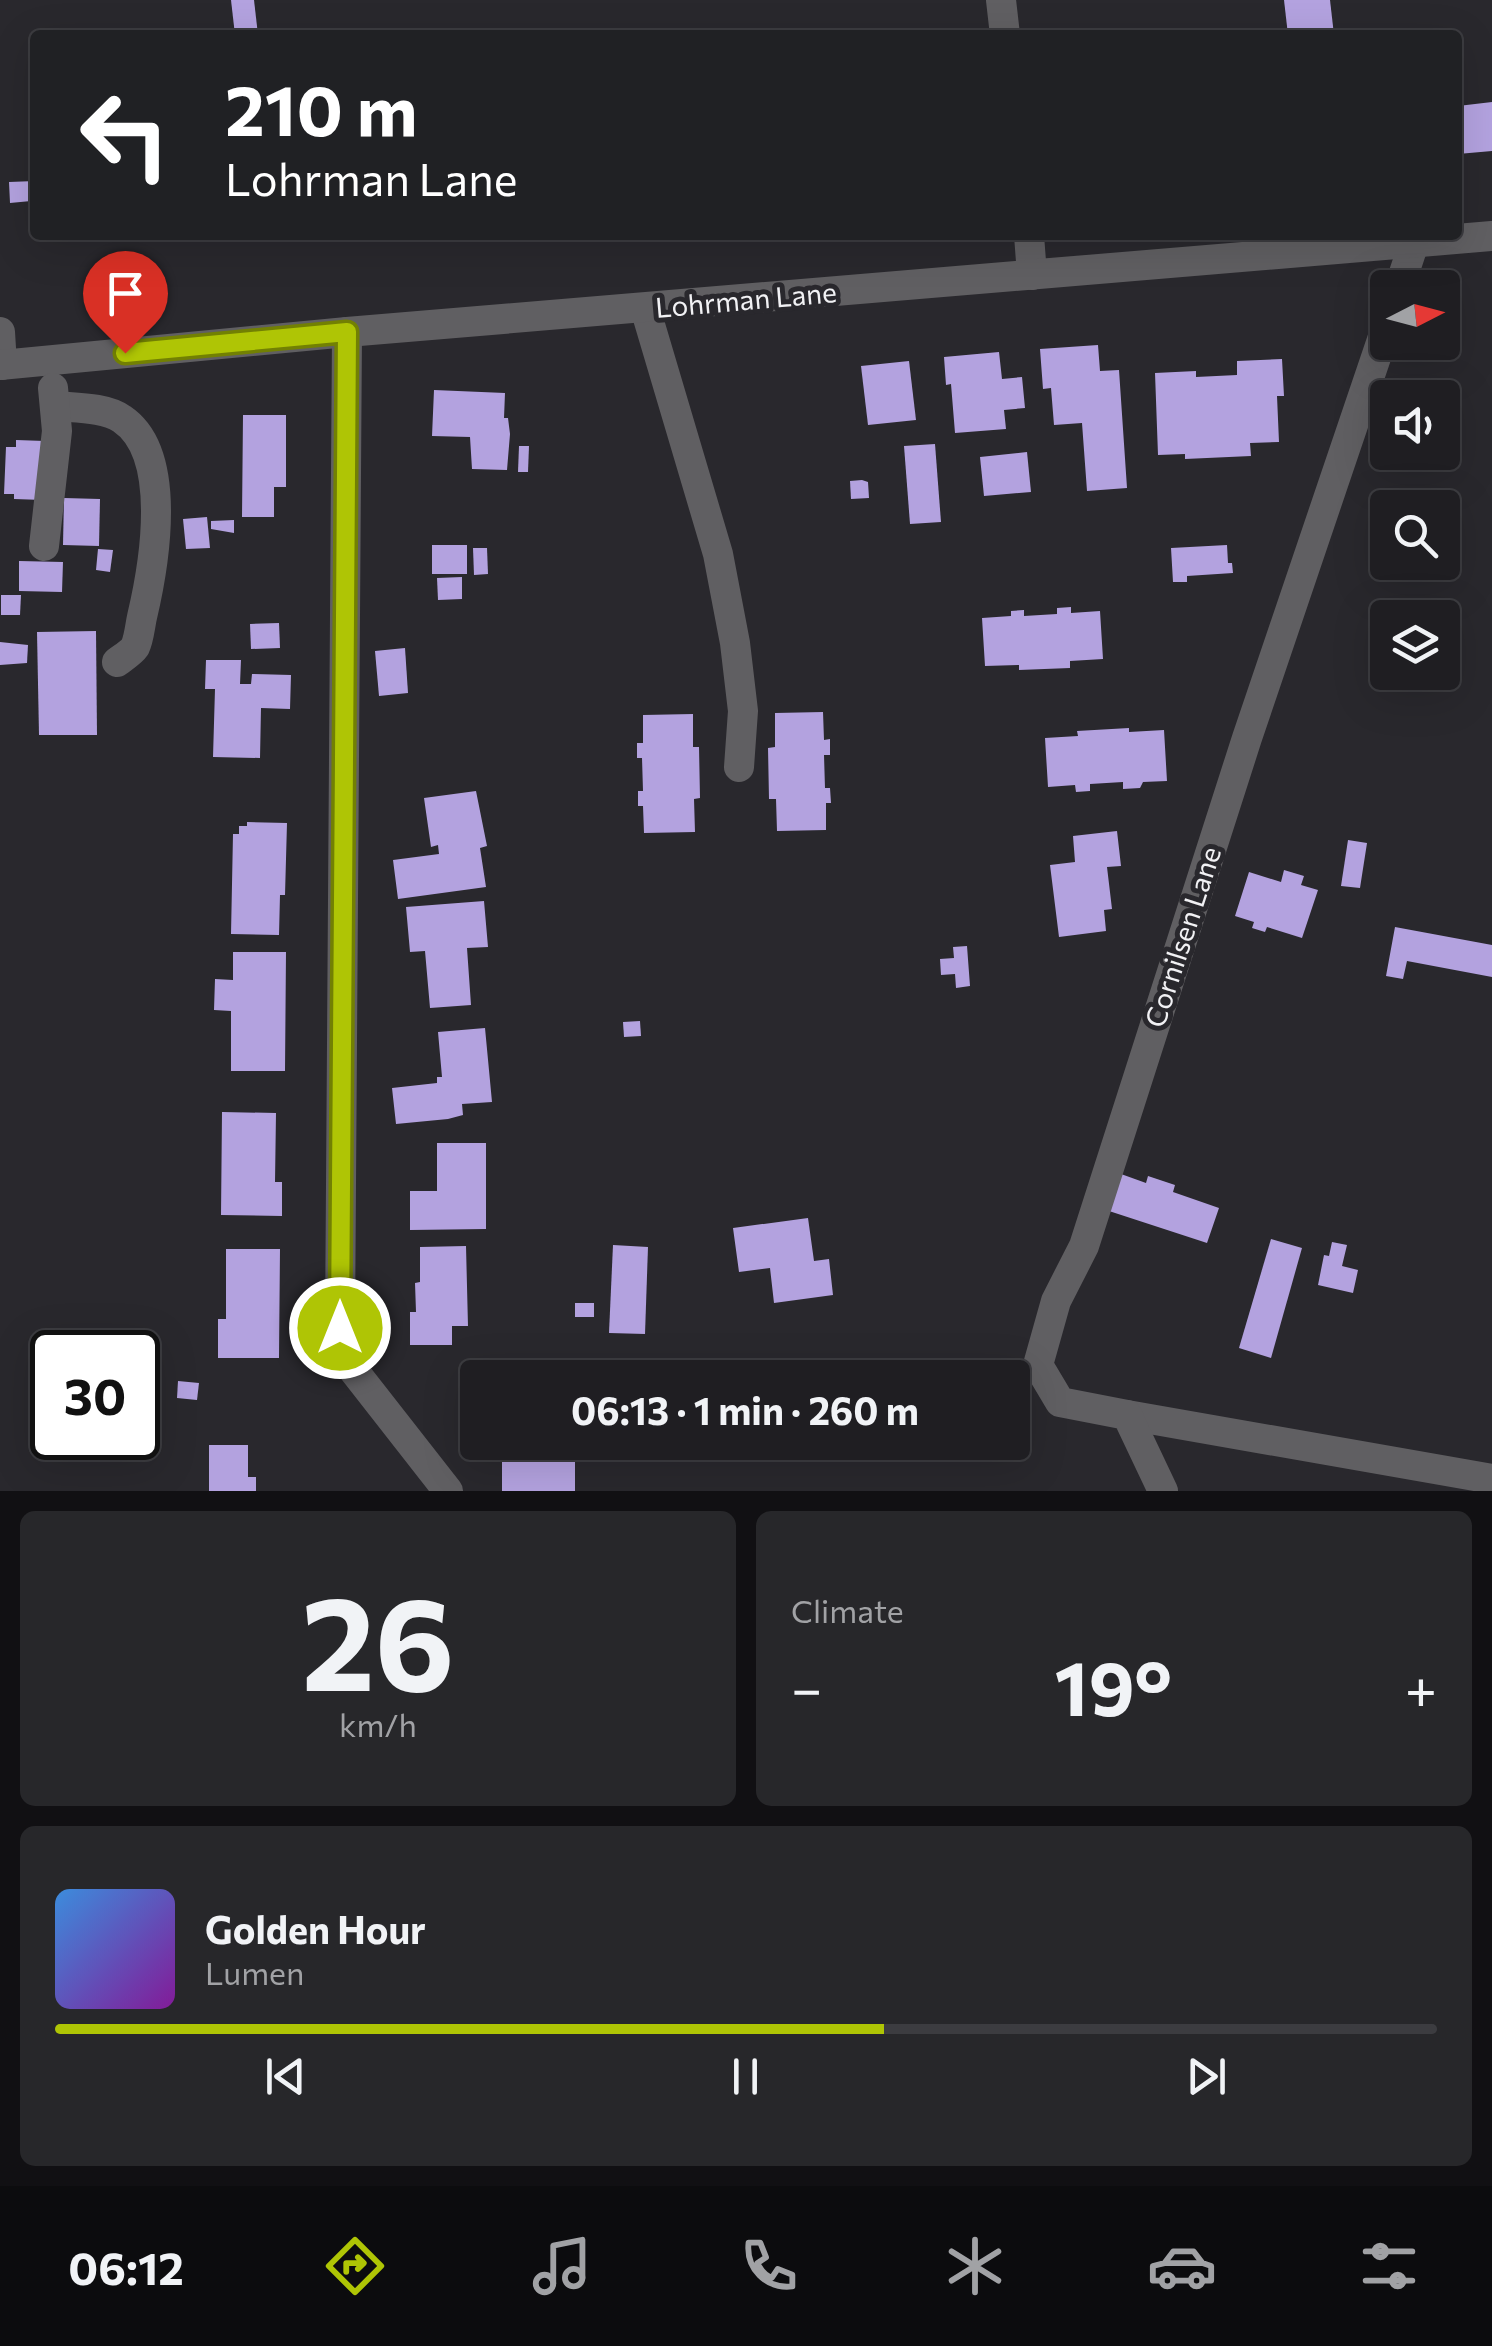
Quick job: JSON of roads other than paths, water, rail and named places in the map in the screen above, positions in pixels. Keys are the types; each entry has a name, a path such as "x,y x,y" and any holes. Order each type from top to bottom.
{"street":[{"path":"1001,0 1004,30"},
{"name":"Lohrman Lane","path":"1462,239 1492,236"},
{"path":"1029,240 1032,276"},
{"name":"Lohrman Lane","path":"1,365 347,332 1453,240"},
{"path":"1405,270 1414,244"},
{"path":"646,308 718,554 743,711 738,767"},
{"path":"0,332 1,365"},
{"path":"347,332 340,1328 351,1368 448,1491"},
{"path":"44,546 56,431 51,360"},
{"name":"Cornilsen Lane","path":"1375,360 1247,738 1084,1246 1056,1301 1038,1366 1060,1402 1492,1479"},
{"path":"54,406 120,417 147,449 151,464 154,560 135,647 117,662"},
{"path":"1127,1415 1163,1491"}]}
